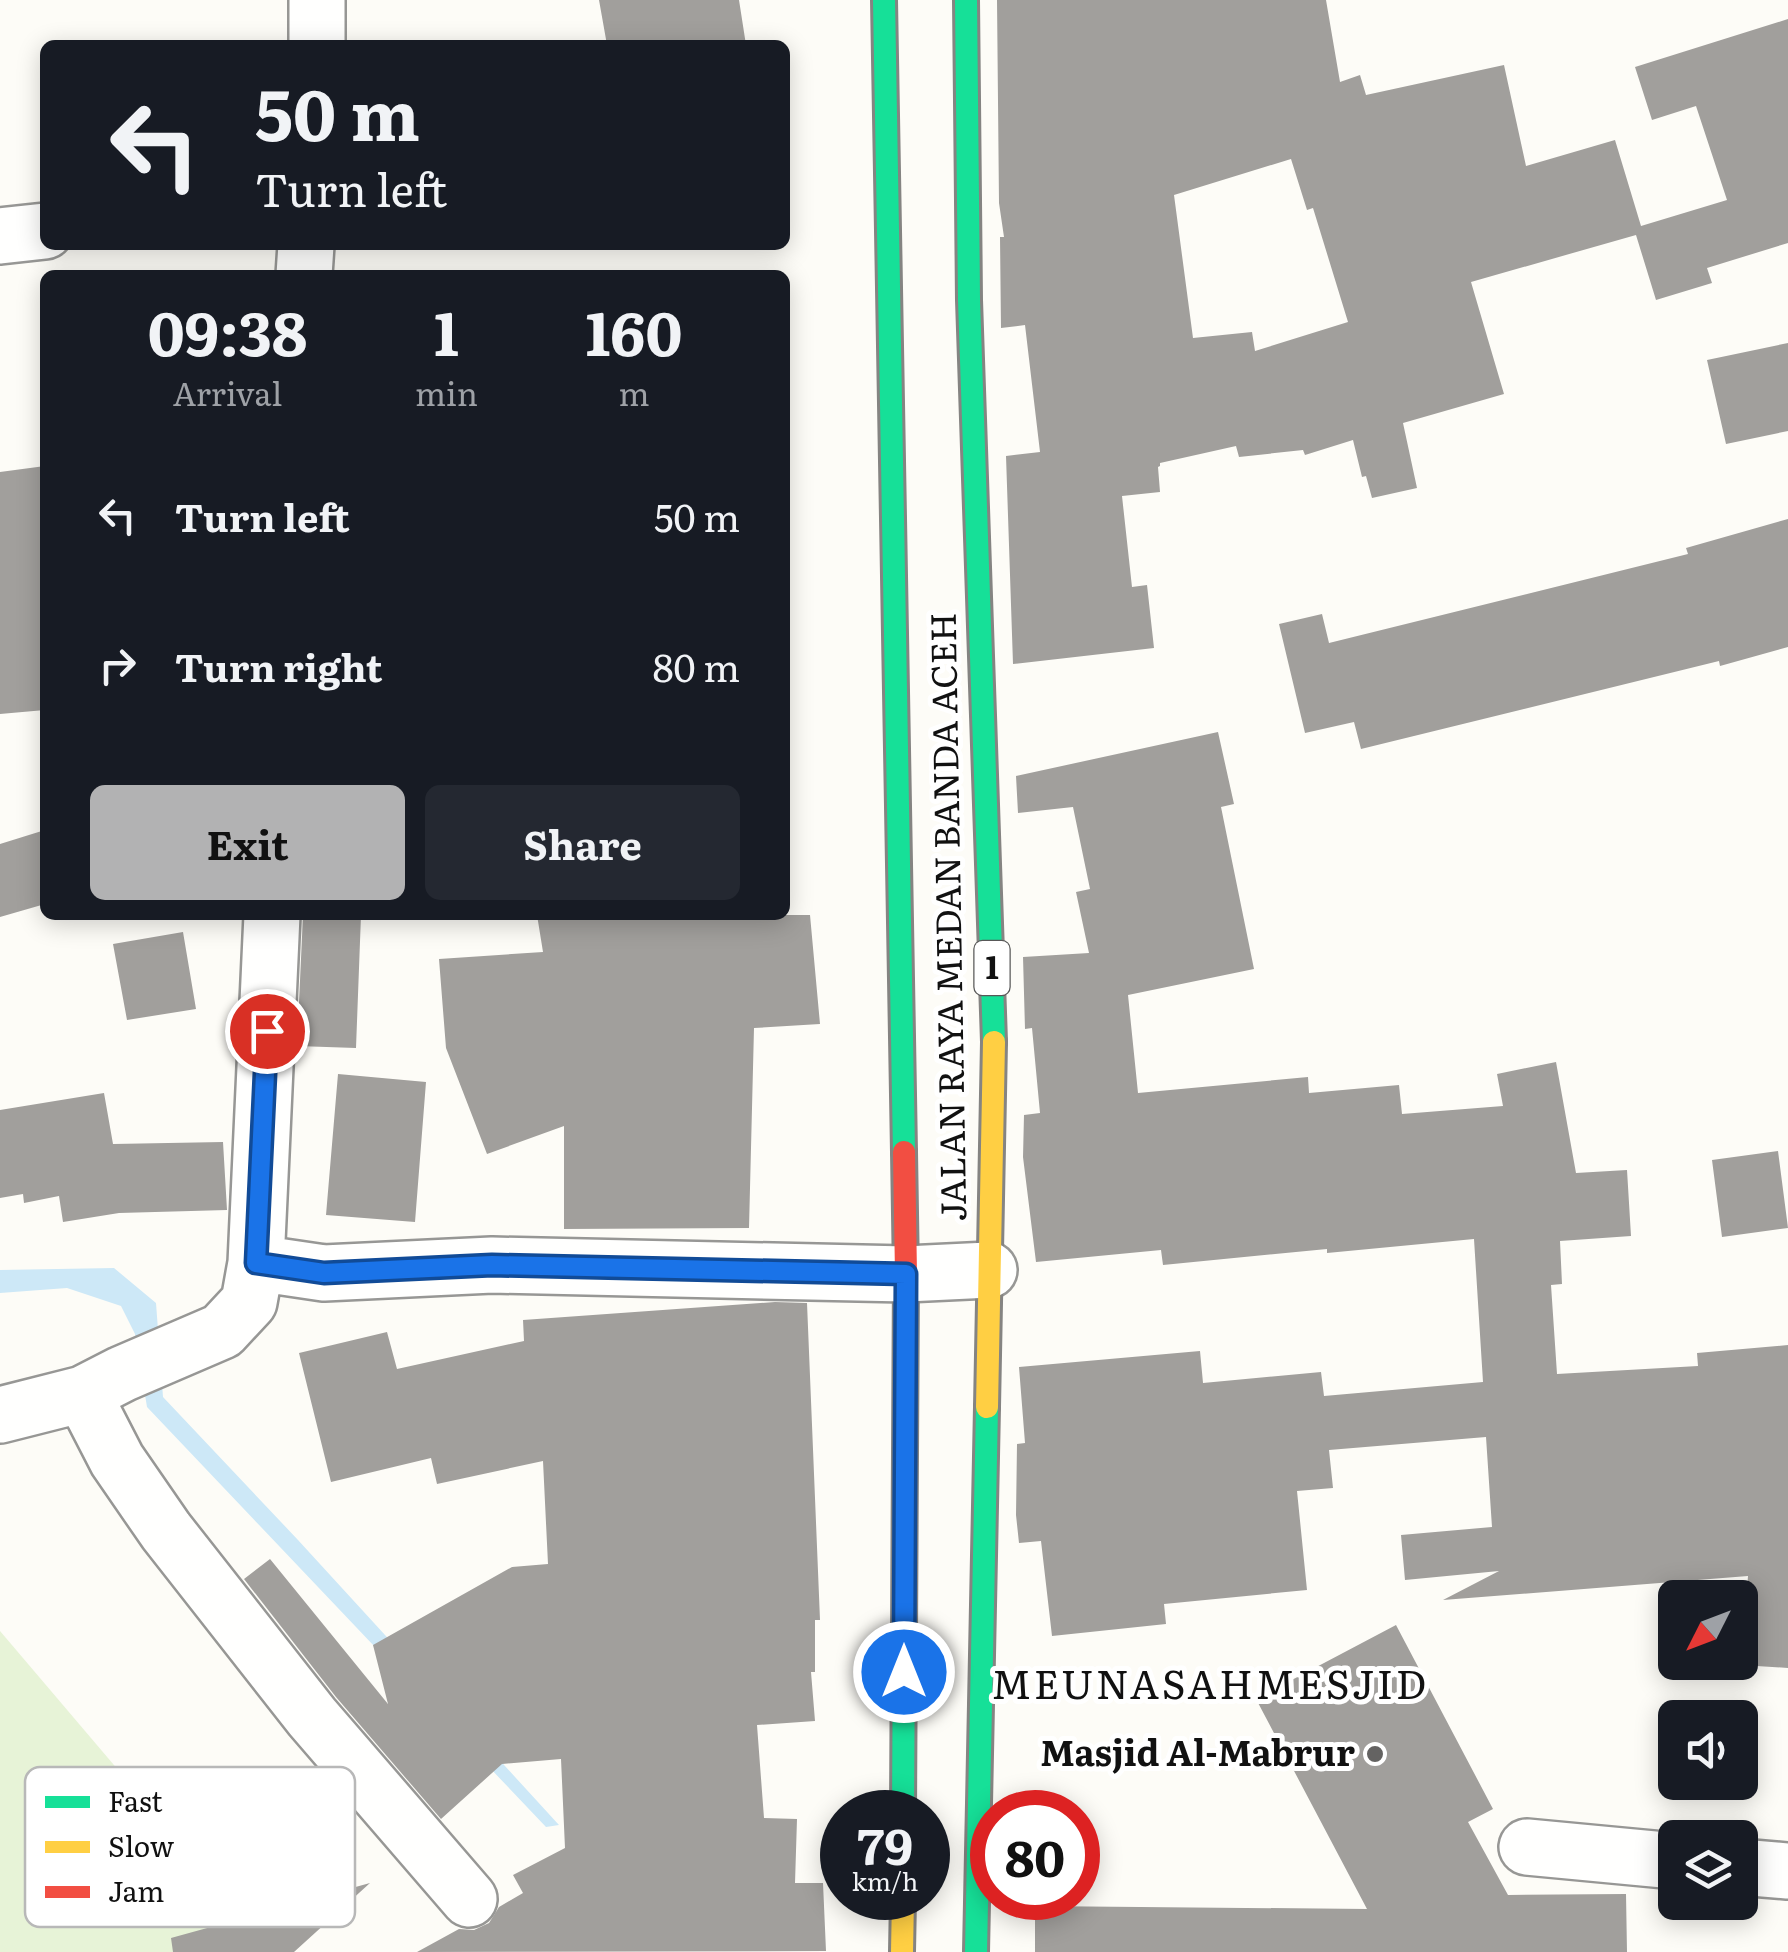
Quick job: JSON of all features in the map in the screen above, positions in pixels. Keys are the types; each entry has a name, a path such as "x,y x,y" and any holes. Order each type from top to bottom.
{"highway":[{"name":"JALAN RAYA MEDAN BANDA ACEH","path":"884,0 913,1752 907,1790"},
{"name":"JALAN RAYA MEDAN BANDA ACEH","path":"966,0 969,282 994,1038 989,1270 969,1752 976,1952"},
{"path":"902,1920 902,1952"}],"street":[{"path":"317,0 317,40"},
{"path":"0,236 40,232"},
{"path":"0,1415 102,1384 222,1332 248,1302 256,1263 272,920"},
{"path":"256,1263 324,1273 492,1265 906,1274 989,1270"},
{"path":"102,1384 117,1460 166,1531 355,1767"},
{"path":"355,1768 469,1899"},
{"path":"1527,1847 1658,1859"},
{"path":"1758,1868 1788,1871"}],"green space":[{"path":"0,1631 116,1767 25,1767 25,1927 219,1927 223,1952 0,1952"}],"water":[{"path":"114,1268 156,1303 163,1397 559,1825 546,1827 147,1407 135,1334 121,1306 67,1288 0,1293 0,1270"}],"building":[{"path":"599,0 739,0 745,40 606,40"},
{"path":"997,0 1326,0 1340,82 1360,75 1366,95 1504,65 1526,166 1615,140 1641,226 1727,200 1696,106 1652,120 1635,67 1788,19 1788,243 1707,268 1712,283 1656,300 1636,235 1471,282 1504,394 1403,423 1417,488 1372,498 1353,440 1305,455 1303,450 1239,457 1236,446 1160,463 1160,492 1122,496 1132,587 1147,585 1154,648 1013,664 1006,456 1040,452 1025,325 1001,328 1000,237 1004,237 999,203","holes":["1291,159 1307,210 1313,208 1348,322 1255,351 1252,332 1193,338 1174,195"]},
{"path":"1788,343 1788,431 1726,444 1707,360"},
{"path":"40,467 40,710 0,714 0,472"},
{"path":"1788,519 1788,647 1361,749 1354,722 1305,733 1279,624 1322,614 1329,643 1688,554 1686,548"},
{"path":"1218,732 1234,804 1221,807 1254,969 1128,995 1138,1093 1308,1077 1309,1093 1399,1085 1402,1114 1503,1106 1497,1074 1556,1062 1576,1173 1627,1170 1631,1236 1560,1241 1562,1284 1551,1285 1557,1374 1698,1366 1697,1353 1788,1345 1788,1668 1758,1666 1758,1580 1748,1580 1748,1576 1658,1580 1658,1583 1443,1600 1499,1571 1405,1580 1401,1535 1492,1527 1486,1437 1329,1450 1333,1488 1297,1491 1307,1590 1164,1604 1166,1624 1052,1636 1041,1541 1019,1543 1017,1444 1025,1443 1019,1367 1200,1351 1203,1383 1321,1372 1324,1396 1483,1382 1474,1239 1163,1265 1161,1250 1036,1262 1023,1157 1024,1115 1040,1113 1032,1028 1025,1029 1023,957 1089,953 1076,892 1090,889 1073,807 1018,813 1016,776"},
{"path":"40,832 40,905 0,917 0,844"},
{"path":"790,915 810,915 820,1024 754,1028 749,1228 564,1229 564,1126 487,1154 446,1048 439,959 543,952 538,920 790,920"},
{"path":"303,920 361,920 356,1048 297,1046"},
{"path":"183,932 196,1009 127,1020 113,944"},
{"path":"338,1074 426,1082 415,1222 326,1215"},
{"path":"104,1093 113,1144 223,1142 227,1210 119,1213 63,1222 59,1196 24,1203 23,1194 0,1198 0,1110"},
{"path":"1778,1151 1788,1228 1722,1237 1712,1160"},
{"path":"807,1303 820,1620 815,1620 815,1672 811,1672 815,1721 757,1725 764,1818 797,1819 795,1883 820,1883 820,1920 825,1920 826,1951 417,1952 459,1929 474,1930 489,1923 499,1907 523,1893 513,1875 565,1848 561,1759 502,1764 441,1819 336,1697 244,1579 270,1559 388,1704 373,1645 512,1567 548,1564 543,1461 437,1484 431,1458 331,1482 299,1353 387,1332 397,1369 524,1341 523,1320"},
{"path":"1396,1625 1493,1809 1468,1822 1508,1895 1626,1894 1627,1952 1035,1952 1035,1920 1100,1920 1100,1907 1367,1909 1256,1699"},
{"path":"370,1883 355,1897 355,1887"},
{"path":"211,1927 322,1927 294,1952 173,1952 171,1938"}],"traffic: fast":[{"path":"884,0 904,1152"},
{"path":"966,0 969,300 994,1042"},
{"path":"976,1952 987,1407"},
{"path":"903,1790 904,1635"}],"traffic: slow":[{"path":"987,1407 994,1042"},
{"path":"902,1952 903,1920"}],"traffic: jam":[{"path":"904,1152 904,1635"}],"place":[{"name":"Masjid Al-Mabrur","path":"1375,1754"}],"district":[{"name":"MEUNASAHMESJID","path":"1210,1685"}],"route":[{"path":"267,1031 256,1263 324,1273 492,1265 906,1274 904,1672"}]}
